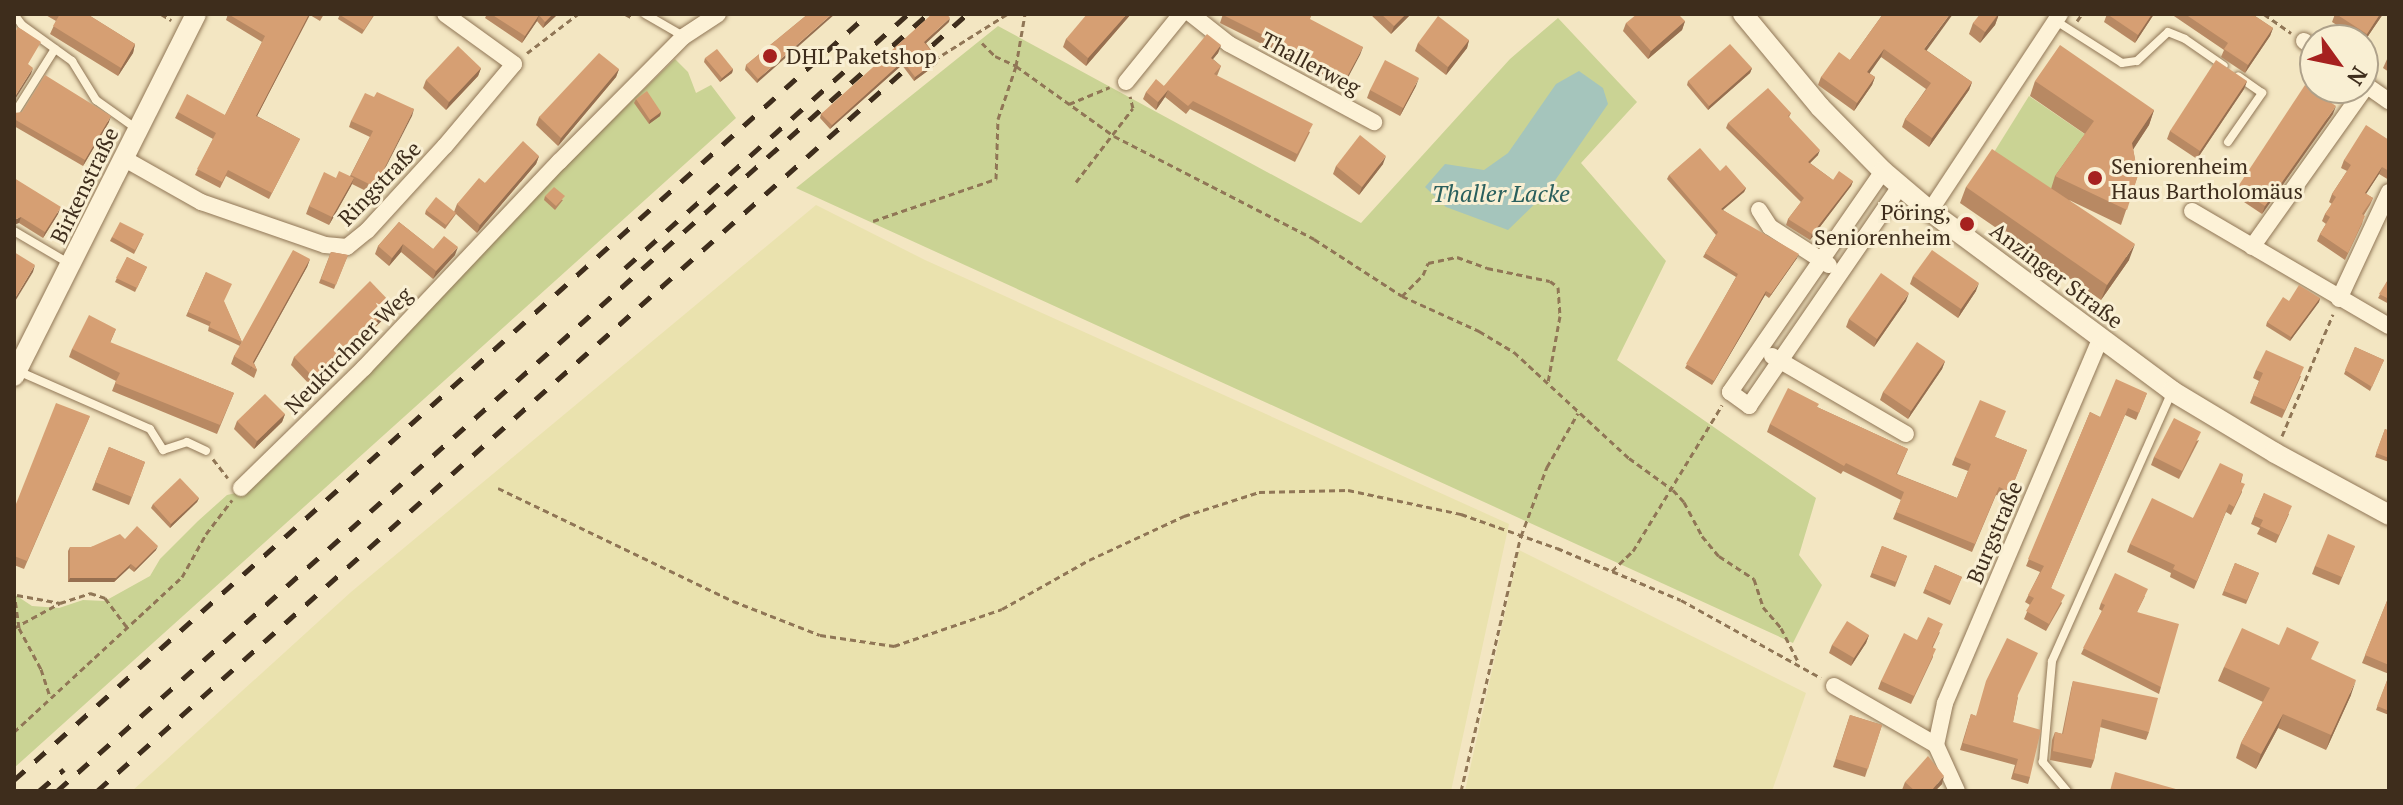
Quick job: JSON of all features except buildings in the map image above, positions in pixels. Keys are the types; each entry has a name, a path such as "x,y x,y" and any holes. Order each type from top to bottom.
{"street":[{"name":"Birkenstraße","path":"16,374 196,14"},
{"path":"445,14 514,64"},
{"name":"Neukirchner Weg","path":"241,488 364,368 559,162 683,37 718,14"},
{"path":"1126,82 1181,14"},
{"name":"Thallerweg","path":"1191,14 1229,44 1374,122"},
{"name":"Anzinger Straße","path":"1743,14 1820,107 1883,171 1930,211 2172,391 2275,453 2389,515"},
{"path":"1930,211 2058,16"},
{"name":"Ringstraße","path":"123,158 201,202 325,245 347,247 367,231 445,146 514,64"},
{"path":"2252,247 2352,104"},
{"path":"1883,171 1730,392 1749,406 1900,186"},
{"path":"2339,299 2387,197"},
{"path":"1759,210 1770,227 1840,273"},
{"path":"2192,211 2389,326"},
{"name":"Burgstraße","path":"1936,745 1945,703 2101,338"},
{"path":"1760,349 1906,434"},
{"path":"1834,686 1936,745 1957,791"}],"lane":[{"path":"14,14 22,25 72,61 96,100 138,129"},
{"path":"645,14 683,37"},
{"path":"2058,16 2122,63 2137,61 2160,36 2168,32 2175,34 2262,93 2228,142"},
{"path":"14,114 55,49"},
{"path":"14,231 71,265"},
{"path":"16,374 150,429 163,450 187,442 206,451"},
{"path":"2067,791 2043,762 2052,661 2172,391"}],"path":[{"path":"161,14 177,24"},
{"path":"514,64 578,14"},
{"path":"934,60 1007,14"},
{"path":"873,221 996,179 998,119 1016,66 1025,14"},
{"path":"2264,14 2299,38"},
{"path":"982,43 995,56 1016,66 1114,136 1314,239 1402,296 1479,331 1514,352 1578,413 1684,502 1702,536 1719,556 1754,579 1763,607 1781,628 1800,665"},
{"path":"1069,104 1126,82 1133,108 1076,182"},
{"path":"1402,296 1423,275 1428,263 1457,257 1487,268 1550,281 1558,287 1560,316 1548,382"},
{"path":"2284,432 2339,299"},
{"path":"1612,571 1633,551 1730,392"},
{"path":"1461,791 1521,536 1547,467 1578,413"},
{"path":"206,451 224,475"},
{"path":"14,732 182,577 206,534 241,488"},
{"path":"498,488 733,601 820,635 894,646 1002,609 1089,560 1184,516 1259,492 1348,490 1461,514 1612,571 1681,600 1834,686"},
{"path":"17,628 60,603 90,593 105,598 128,629"},
{"path":"50,697 41,669 17,628 14,594 60,603"}],"shaded area":[{"path":"816,205 925,260 1509,524 1451,791 132,791 351,592"},
{"path":"1519,550 1806,693 1772,791 1465,791"}],"green space":[{"path":"1558,18 1637,102 1581,163 1666,261 1617,360 1816,498 1799,555 1822,585 1793,643 796,188 998,26 1361,223 1510,59"},
{"path":"675,59 688,72 696,93 711,85 736,118 14,768 14,594 32,606 59,608 83,600 105,601 150,576 160,559 227,495 249,490 308,436 564,167"},
{"path":"2029,96 2105,148 2042,203 1986,165"}],"water":[{"name":"Thaller Lacke","path":"1579,71 1603,88 1608,104 1547,192 1508,230 1446,207 1425,187 1445,164 1484,170 1508,153 1556,84"}],"railway":[{"path":"14,780 868,14"},
{"path":"625,268 908,14"},
{"path":"57,791 928,14"},
{"path":"97,791 967,14"},
{"path":"39,791 64,769"}],"place":[{"name":"DHL Paketshop","path":"770,56"},
{"name":"Seniorenheim Haus Bartholomäus","path":"2095,178"},
{"name":"Pöring, Seniorenheim","path":"1967,224"}]}
